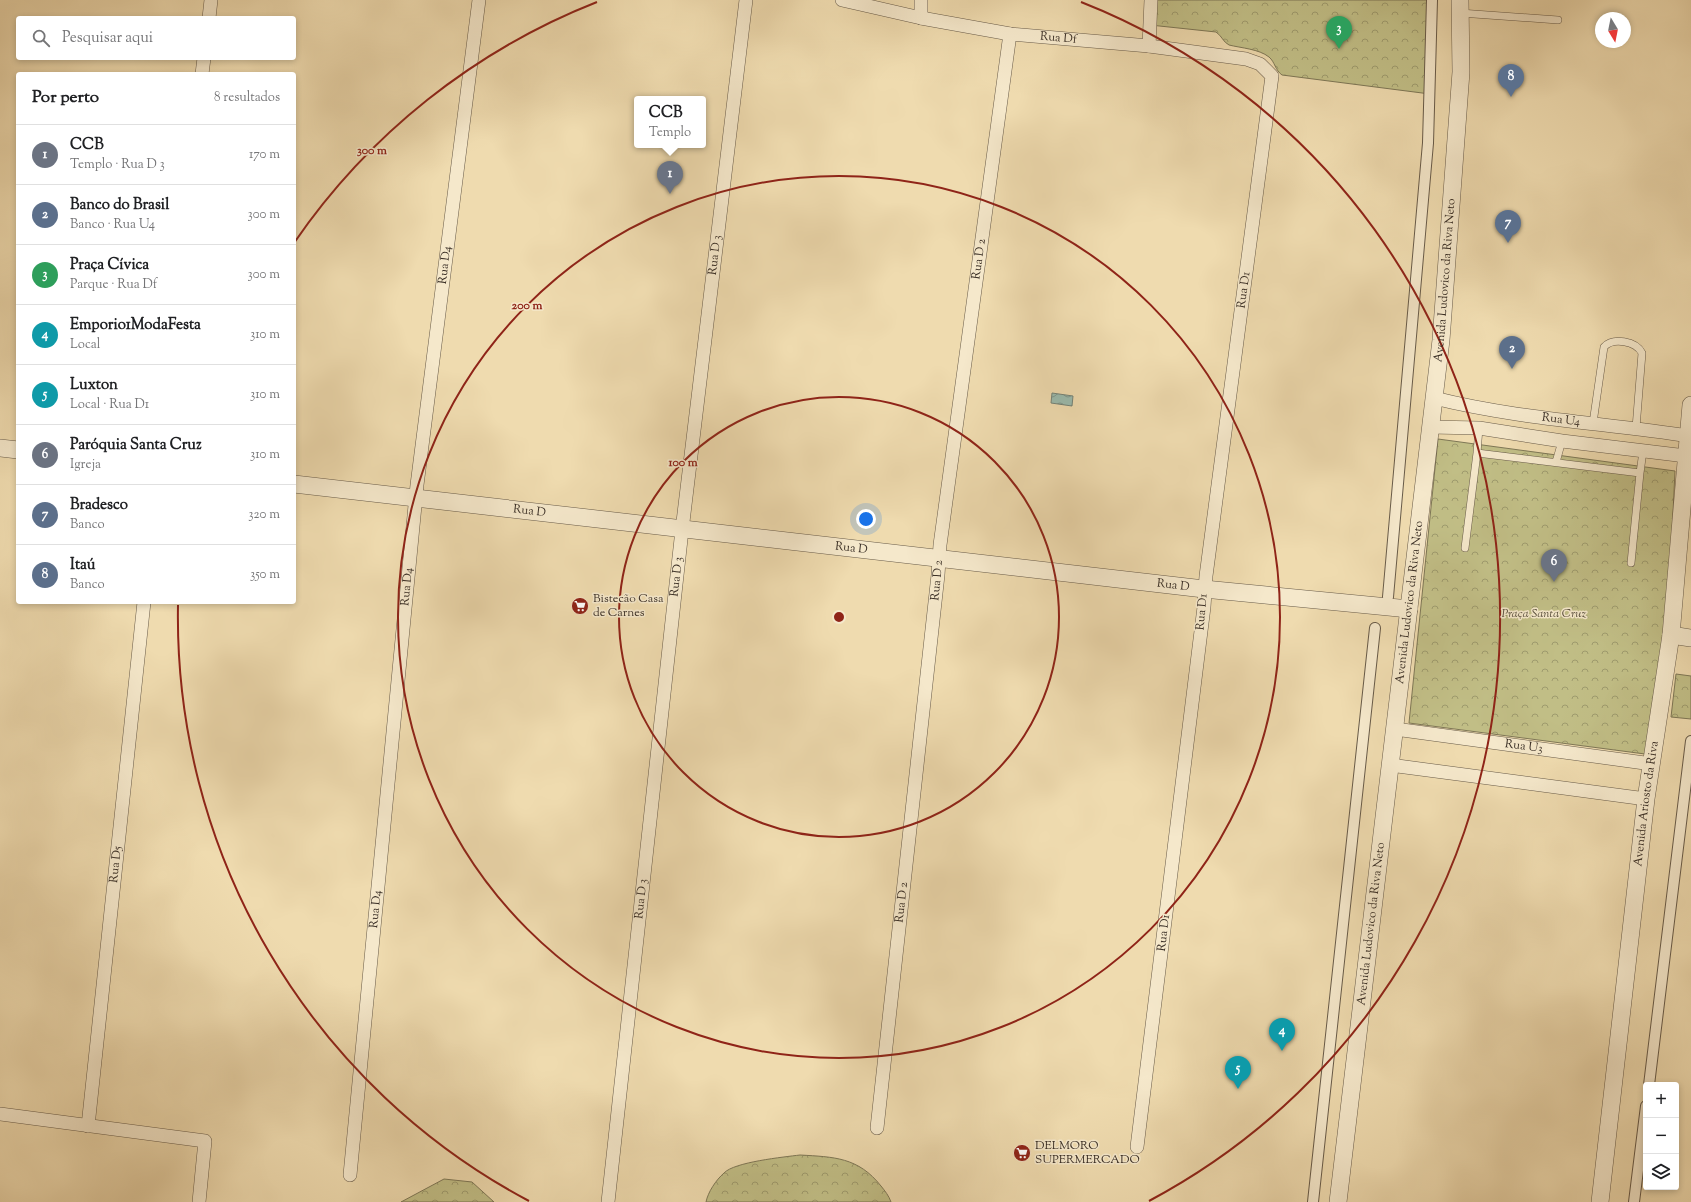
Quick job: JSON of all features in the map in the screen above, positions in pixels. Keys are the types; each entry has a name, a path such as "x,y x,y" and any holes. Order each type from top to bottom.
{"street":[{"path":"209,16 211,0"},
{"name":"Rua D4","path":"350,1175 417,498 479,0"},
{"name":"Rua D 3","path":"608,1202 682,530 746,0"},
{"name":"Rua Df","path":"842,0 921,18 1010,34 1149,46 1246,59 1260,64 1272,76"},
{"path":"921,0 921,18"},
{"path":"1149,46 1151,0"},
{"path":"1388,597 1428,143 1432,0"},
{"name":"Avenida Ludovico da Riva Neto","path":"1338,1202 1441,340 1460,80 1460,6"},
{"name":"Rua D 2","path":"878,1128 937,583 938,558 1010,34"},
{"path":"202,72 204,60"},
{"name":"Rua D1","path":"1137,1147 1203,615 1204,589 1272,76"},
{"name":"Rua U4","path":"1434,398 1475,408 1689,436"},
{"name":"Avenida Ariosto da Riva","path":"1600,1202 1646,799 1671,635 1691,405"},
{"path":"1562,441 1567,421"},
{"name":"Rua U4","path":"1431,426 1479,428 1562,441 1686,456"},
{"path":"0,448 16,450"},
{"name":"Rua D","path":"296,484 682,530 1204,589 1409,609"},
{"name":"Rua D5","path":"88,1126 144,604"},
{"path":"1313,1202 1375,628"},
{"path":"1671,635 1691,638"},
{"name":"Rua U3","path":"1395,729 1652,764"},
{"path":"1649,1082 1691,741"},
{"path":"1390,765 1646,799"},
{"path":"0,1114 205,1141 199,1202"},
{"path":"1634,1202 1644,1118"}],"lane":[{"path":"1460,6 1558,20"},
{"path":"1593,423 1604,347 1608,343 1613,342 1631,343 1640,348 1642,353 1636,428"},
{"path":"1465,548 1479,428"},
{"path":"1556,462 1562,441"},
{"path":"1631,563 1643,451"},
{"path":"1477,453 1640,473"}],"green space":[{"path":"1150,0 1434,0 1430,94 1282,75 1271,59 1265,54 1255,50 1229,45 1216,32 1150,25"},
{"name":"Praça Santa Cruz","path":"1438,439 1675,471 1667,640 1645,754 1409,723"},
{"path":"1676,674 1691,676 1691,719 1671,717"},
{"path":"800,1155 835,1158 854,1164 872,1176 881,1186 891,1202 706,1202 710,1190 721,1176 729,1169 748,1163"},
{"path":"444,1179 472,1182 494,1202 401,1202"}],"water":[{"path":"1052,393 1073,396 1072,406 1051,403"}],"place":[{"name":"Praça Cívica","path":"1339,49"},
{"name":"Itaú","path":"1511,97"},
{"name":"CCB","path":"670,194"},
{"name":"Bradesco","path":"1508,243"},
{"name":"Banco do Brasil","path":"1512,369"},
{"name":"Paróquia Santa Cruz","path":"1554,582"},
{"name":"Bistecão Casa de Carnes","path":"580,606"},
{"name":"Emporio1ModaFesta","path":"1282,1051"},
{"name":"Luxton","path":"1238,1089"},
{"name":"DELMORO SUPERMERCADO","path":"1022,1153"}]}
